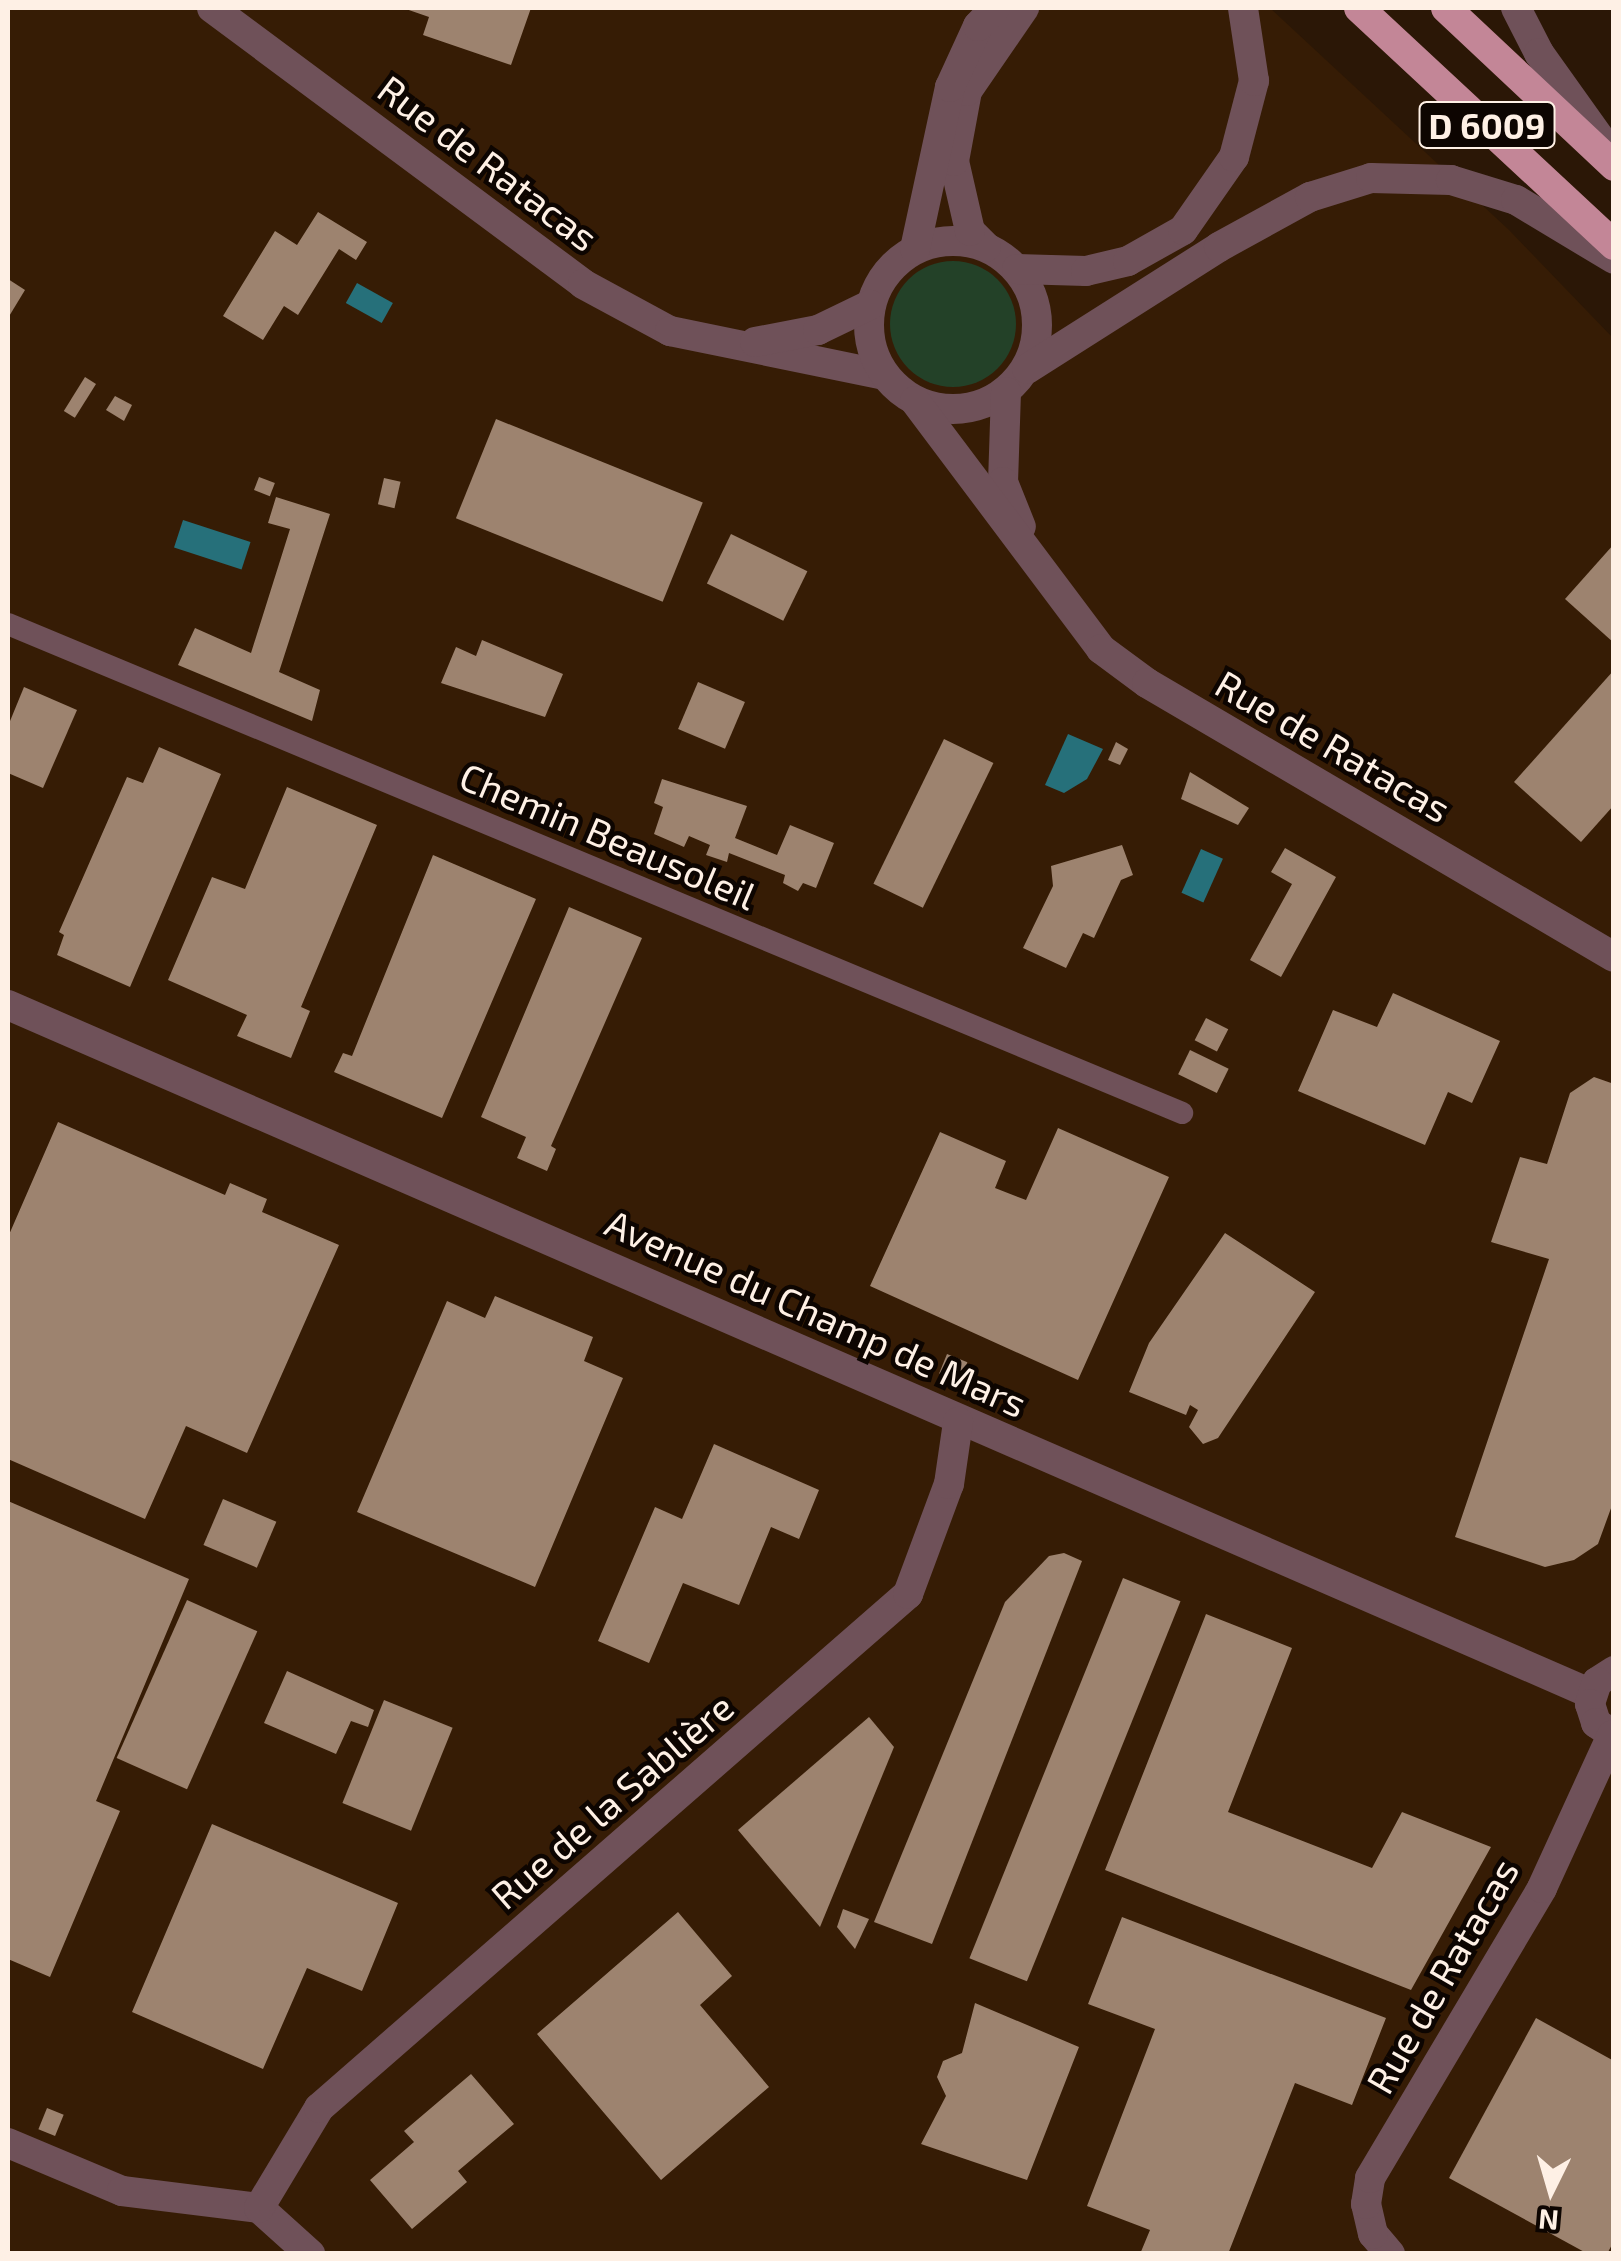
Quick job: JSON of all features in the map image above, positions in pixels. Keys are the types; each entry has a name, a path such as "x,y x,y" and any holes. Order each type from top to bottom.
{"main road":[{"name":"D 6009","path":"1360,8 1614,245"},
{"name":"D 6009","path":"1446,8 1614,166"}],"street":[{"name":"Rue de Ratacas","path":"212,8 583,284 670,331 884,375"},
{"path":"915,249 950,87 978,26 995,8"},
{"path":"1024,8 966,91 954,161 970,230 1017,269 1037,309 1038,338 1027,368"},
{"path":"1017,269 1100,268 1128,261 1183,230 1234,158 1254,81 1243,8"},
{"path":"1516,8 1538,53 1614,158"},
{"path":"986,246 946,240 915,249 895,263 870,305 870,342 884,375 915,400 976,407 1006,392 1027,368 1220,247 1310,197 1372,178 1452,180 1516,200 1614,259"},
{"name":"Rue de Ratacas","path":"736,345 818,330 870,305"},
{"name":"Rue de Ratacas","path":"1006,392 1003,482 1040,571"},
{"name":"Rue de Ratacas","path":"915,400 1101,648 1147,683 1614,957"},
{"name":"Avenue du Champ de Mars","path":"8,1006 849,1366 958,1422 1592,1694"},
{"name":"Rue de la Sablière","path":"259,2208 319,2108 908,1594 948,1484 958,1422"},
{"path":"1613,1735 1596,1723 1592,1694 1614,1671"},
{"name":"Rue de Ratacas","path":"1390,2254 1373,2234 1366,2204 1370,2178 1542,1888 1613,1735"},
{"path":"8,2143 122,2191 259,2208 310,2254"}],"lane":[{"name":"Chemin Beausoleil","path":"8,624 1182,1113"}],"shaded area":[{"path":"8,8 1270,8 1509,230 1613,338 1613,2253 8,2254"}],"green space":[{"path":"953,261 977,265 998,279 1012,300 1016,324 1012,348 998,369 977,383 953,387 929,383 908,369 894,348 890,324 894,300 908,279 929,265"}],"water":[{"path":"357,283 393,303 382,323 346,303"},
{"path":"183,520 251,542 242,570 174,548"},
{"path":"1068,734 1103,749 1087,779 1064,793 1045,785"},
{"path":"1201,849 1223,859 1203,903 1181,893"}],"building":[{"path":"403,8 531,8 511,65 423,35 429,17"},
{"path":"318,212 367,242 356,260 339,249 298,315 284,306 263,340 223,316 275,231 297,245"},
{"path":"8,279 25,290 8,318"},
{"path":"85,377 96,384 75,418 64,411"},
{"path":"115,396 132,405 124,421 106,410"},
{"path":"496,419 703,503 663,602 456,518"},
{"path":"259,477 275,483 270,496 254,490"},
{"path":"384,478 401,482 394,508 378,504"},
{"path":"276,497 330,514 279,672 320,690 312,721 178,665 195,628 251,653 290,529 268,523"},
{"path":"731,534 807,571 783,621 707,583"},
{"path":"1614,544 1614,643 1565,599"},
{"path":"482,640 563,674 545,717 441,683 456,647 476,656"},
{"path":"1614,670 1614,805 1581,842 1514,782"},
{"path":"698,682 745,702 725,749 678,729"},
{"path":"24,687 77,710 43,788 8,773 8,726"},
{"path":"944,739 993,763 923,908 873,884"},
{"path":"1116,742 1128,749 1120,765 1108,760"},
{"path":"159,747 221,774 130,987 57,955 64,935 59,932 127,777 143,783"},
{"path":"1190,772 1249,808 1238,825 1181,799"},
{"path":"662,779 747,806 735,838 777,855 790,825 834,843 816,888 803,883 798,891 783,883 785,875 729,853 727,862 706,855 710,845 689,836 684,847 654,834 663,807 654,803"},
{"path":"287,787 377,825 301,1007 310,1011 291,1058 237,1036 247,1015 168,980 212,877 245,889"},
{"path":"1122,845 1133,875 1121,880 1094,938 1083,933 1066,968 1023,948 1053,886 1051,866"},
{"path":"1285,848 1336,877 1281,977 1250,960 1292,884 1271,872"},
{"path":"433,855 536,899 442,1118 334,1072 343,1053 352,1056"},
{"path":"569,907 642,938 551,1146 556,1149 547,1171 517,1158 526,1137 481,1117"},
{"path":"1393,993 1500,1041 1472,1103 1448,1092 1425,1145 1298,1091 1333,1010 1377,1027"},
{"path":"1206,1018 1228,1029 1217,1052 1195,1040"},
{"path":"1190,1050 1229,1069 1217,1093 1178,1074"},
{"path":"1594,1077 1614,1084 1614,1500 1598,1544 1574,1560 1545,1567 1455,1537 1549,1259 1491,1242 1520,1157 1547,1164 1570,1093"},
{"path":"58,1122 225,1195 230,1183 267,1199 262,1212 339,1245 247,1453 186,1426 145,1519 8,1459 8,1237"},
{"path":"1058,1128 1169,1177 1078,1380 870,1286 940,1132 1006,1161 995,1188 1026,1200"},
{"path":"1225,1233 1315,1292 1218,1438 1203,1444 1189,1427 1198,1410 1190,1405 1186,1415 1129,1392 1149,1343"},
{"path":"495,1296 593,1337 584,1361 623,1378 535,1587 357,1512 447,1301 485,1318"},
{"path":"947,1354 967,1362 960,1382 939,1373"},
{"path":"714,1444 819,1490 799,1539 771,1527 739,1605 683,1583 649,1663 598,1641 655,1507 682,1519"},
{"path":"223,1499 276,1522 257,1568 203,1545"},
{"path":"8,1501 189,1579 96,1801 120,1811 50,1977 8,1959"},
{"path":"1064,1553 1082,1561 932,1944 874,1922 1005,1602 1049,1556"},
{"path":"1123,1578 1180,1601 1027,1981 969,1958"},
{"path":"187,1600 257,1631 187,1789 117,1758"},
{"path":"1206,1614 1292,1648 1228,1812 1372,1868 1402,1812 1491,1847 1411,1990 1105,1870"},
{"path":"287,1671 374,1710 368,1727 351,1721 336,1754 264,1723"},
{"path":"384,1700 453,1728 411,1831 342,1803"},
{"path":"869,1717 894,1747 820,1927 738,1830"},
{"path":"212,1824 398,1903 362,1991 307,1968 263,2069 132,2012"},
{"path":"843,1909 869,1919 855,1949 837,1927"},
{"path":"678,1912 732,1976 700,2005 769,2087 661,2180 537,2034"},
{"path":"1122,1917 1386,2018 1352,2105 1295,2083 1228,2254 1140,2254 1150,2230 1087,2206 1155,2029 1088,2004"},
{"path":"975,2003 1079,2047 1027,2180 921,2144 946,2096 937,2077 943,2061 962,2053"},
{"path":"1536,2018 1614,2061 1614,2241 1607,2254 1588,2254 1449,2178"},
{"path":"471,2074 514,2124 458,2171 467,2182 412,2229 370,2180 414,2142 404,2131"},
{"path":"47,2108 64,2115 55,2136 38,2129"}]}
